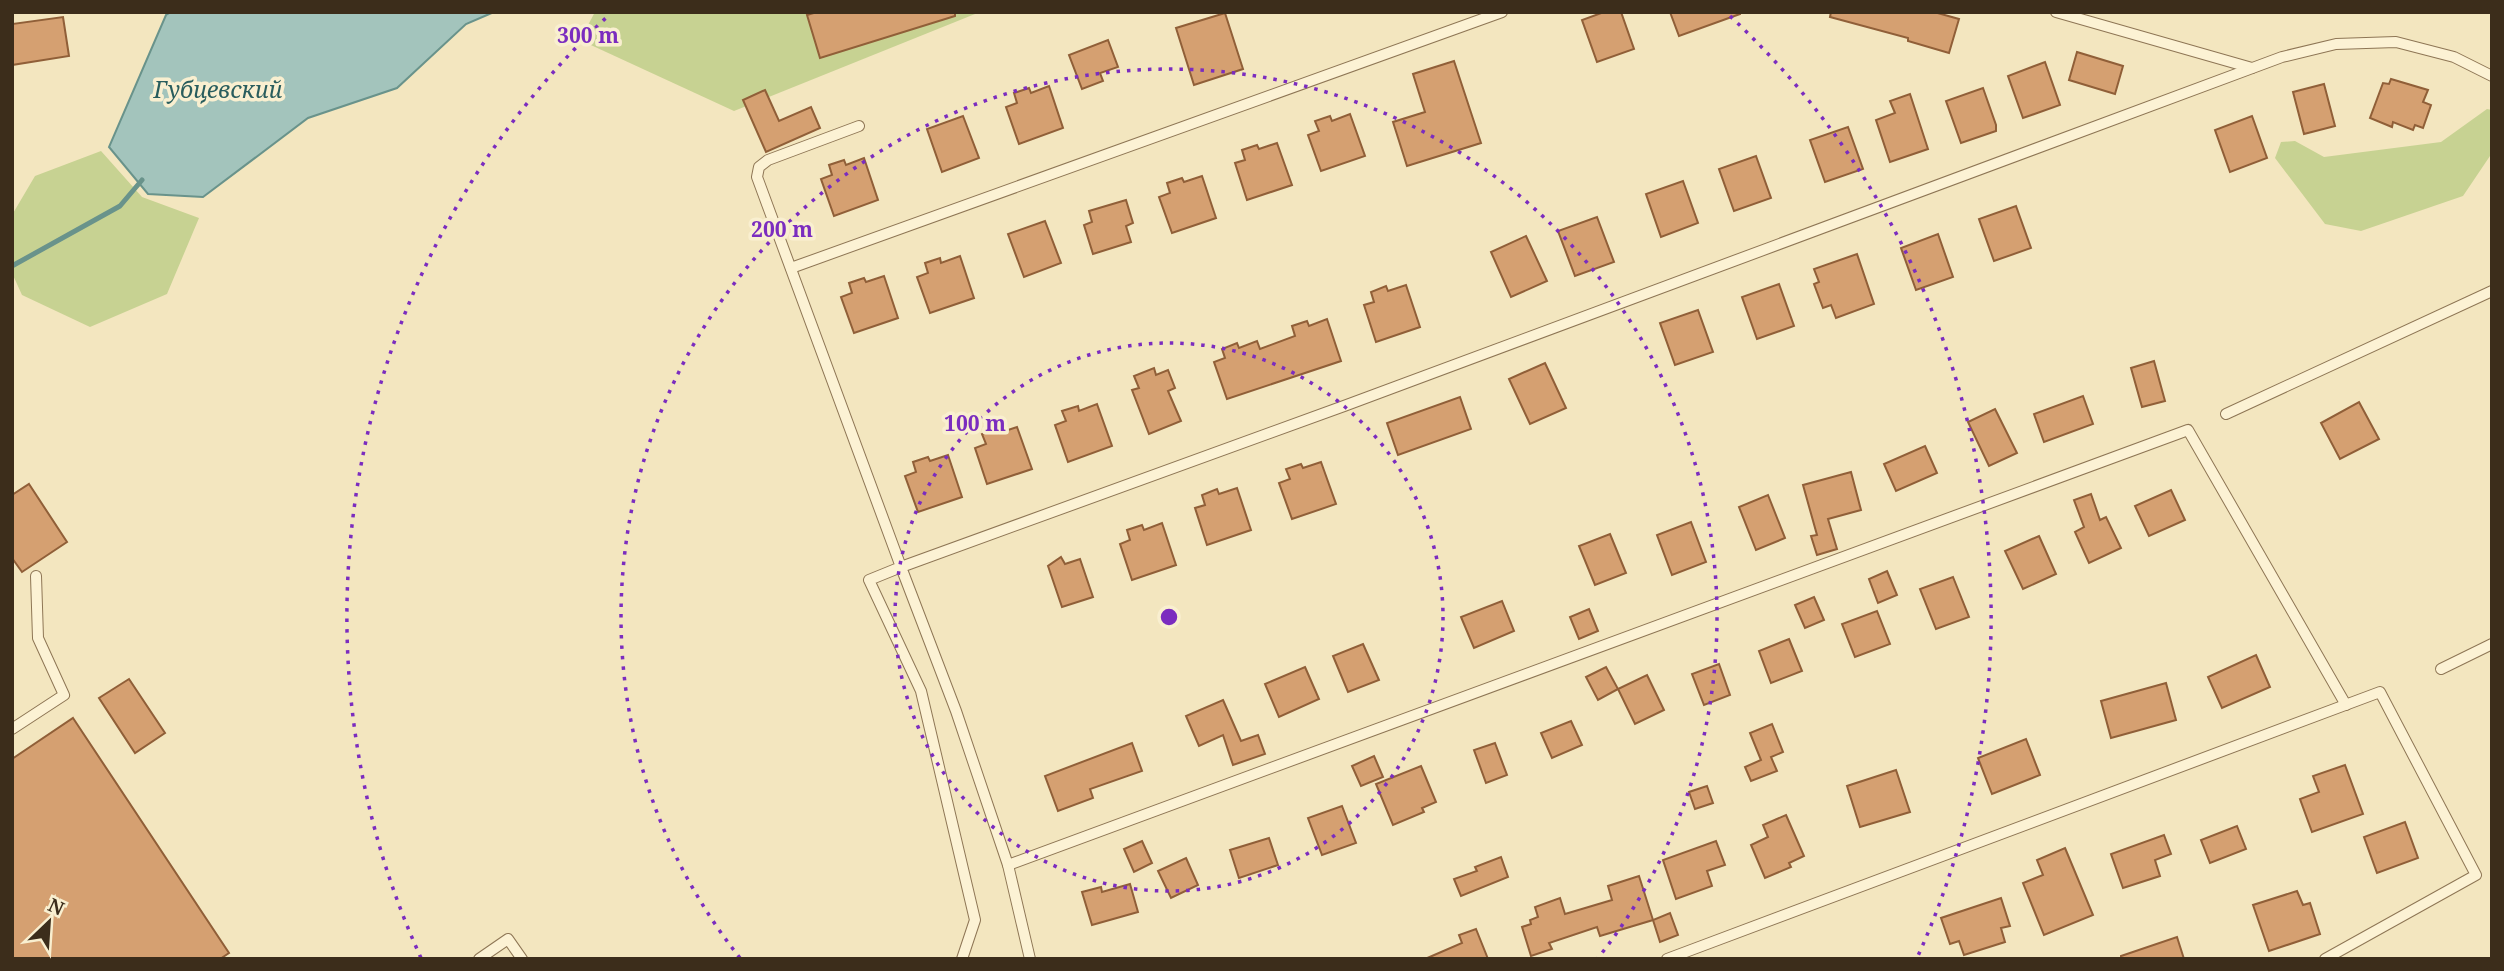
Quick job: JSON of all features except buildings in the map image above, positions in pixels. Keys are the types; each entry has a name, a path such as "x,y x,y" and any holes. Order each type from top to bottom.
{"lane":[{"path":"791,268 1502,12"},
{"path":"2056,12 2253,68"},
{"path":"962,959 975,920 921,691 869,580 2282,57 2336,44 2396,42 2455,57 2492,76"},
{"path":"859,126 768,160 760,167 757,177 956,712 1008,865 1030,959"},
{"path":"2226,414 2492,290"},
{"path":"1008,865 2188,430 2346,705"},
{"path":"12,729 64,695 38,638 36,576"},
{"path":"2441,669 2492,644"},
{"path":"1668,959 2380,692 2476,875 2325,959"},
{"path":"479,959 508,939 522,959"}],"green space":[{"path":"595,12 980,12 734,111 580,40"},
{"path":"2487,109 2492,110 2492,153 2463,196 2361,231 2325,224 2275,158 2281,142 2295,141 2324,157 2441,142"},
{"path":"101,151 142,197 199,218 167,294 90,327 22,295 12,273 12,215 35,176"}],"water":[{"name":"Губцевский","path":"171,12 494,12 466,24 397,88 308,118 203,197 148,194 109,147 166,15"}],"waterway":[{"path":"12,266 120,206 142,180"}]}
